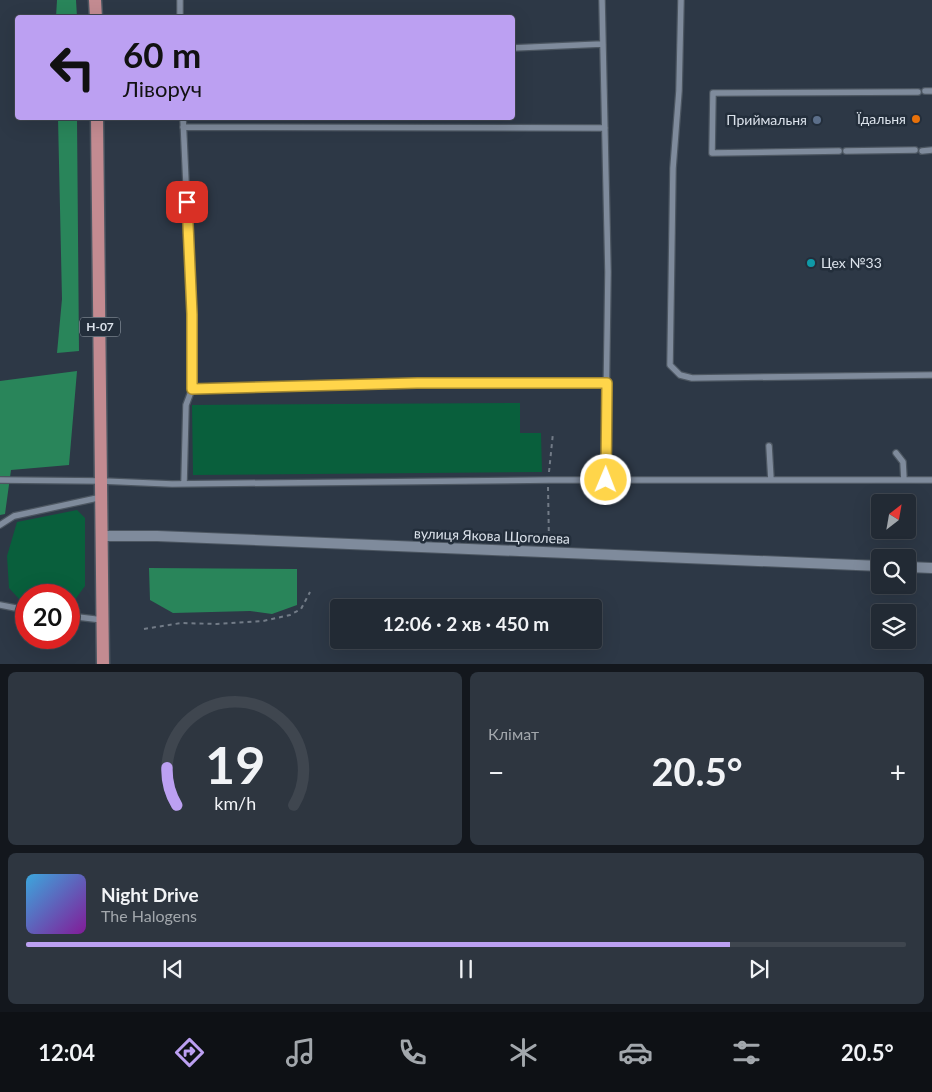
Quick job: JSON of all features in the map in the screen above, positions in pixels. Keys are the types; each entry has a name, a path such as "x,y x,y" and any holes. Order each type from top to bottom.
{"main road":[{"path":"95,0 96,15"},
{"name":"Н-07","path":"97,120 103,664"}],"street":[{"name":"вулиця Якова Щоголева","path":"102,536 157,536 871,566"},
{"path":"916,567 932,568"}],"lane":[{"path":"180,0 180,15"},
{"path":"602,0 608,272 606,480"},
{"path":"681,0 679,91 673,168 670,365 680,375 692,378 932,375"},
{"path":"515,48 602,44"},
{"path":"932,91 713,93 712,153 932,150"},
{"path":"182,120 192,314 192,389 186,405 184,484"},
{"path":"183,127 604,128"},
{"path":"192,389 417,383 607,383"},
{"path":"769,446 771,480"},
{"path":"896,453 903,462 904,480"},
{"path":"0,480 102,480 184,484 548,480 932,480"},
{"path":"0,525 14,516 102,497"},
{"path":"0,605 15,608"},
{"path":"80,617 103,620"}],"path":[{"path":"548,480 553,433"},
{"path":"548,495 550,552"},
{"path":"144,629 181,623 217,624 264,621 290,615 301,609 310,592"}],"green space":[{"path":"57,0 76,0 77,15 56,15"},
{"path":"58,120 77,120 79,351 57,353 62,299"},
{"path":"77,371 69,465 11,470 5,514 0,515 0,381"},
{"path":"520,403 520,433 541,433 542,472 193,475 192,405"},
{"path":"77,510 85,518 85,586 80,593 80,584 15,584 15,595 9,588 7,556 17,522"},
{"path":"149,568 297,569 297,605 272,614 250,611 173,613 150,600"}],"place":[{"name":"Їдальня","path":"916,119"},
{"name":"Приймальня","path":"817,120"},
{"name":"Цех №33","path":"811,263"}],"route":[{"path":"187,202 192,314 192,389 417,383 607,383 606,480"}]}
